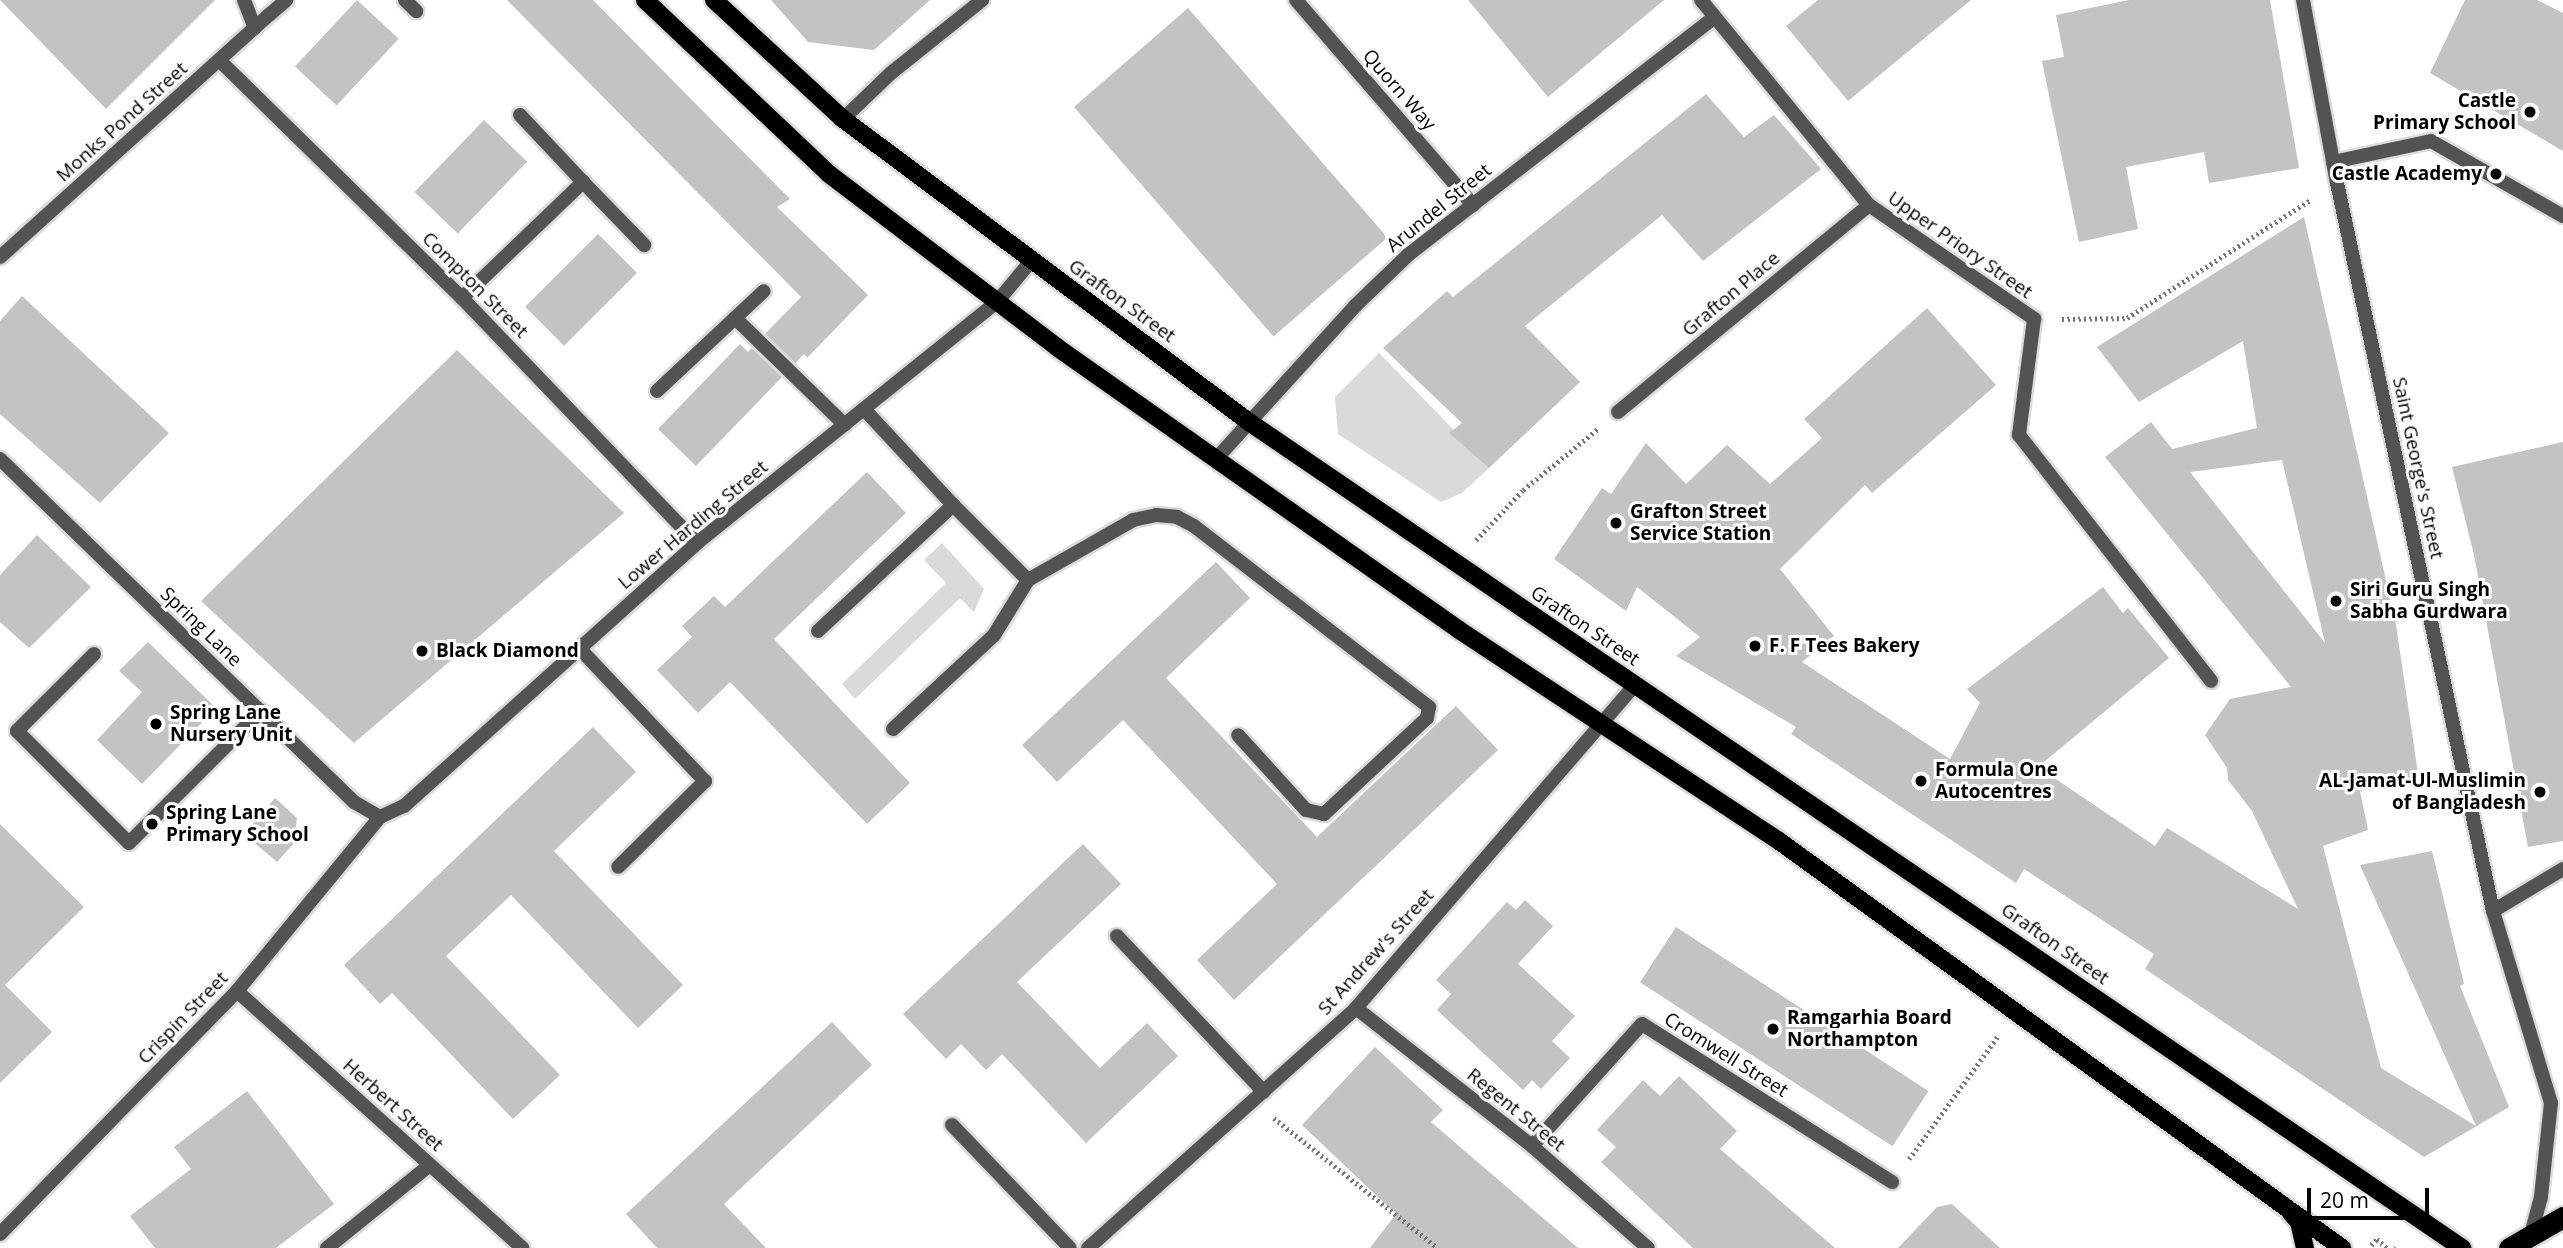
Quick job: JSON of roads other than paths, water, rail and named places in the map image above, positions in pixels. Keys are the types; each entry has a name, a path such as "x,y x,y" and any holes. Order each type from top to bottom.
{"highway":[{"path":"2509,1248 2563,1217"}],"main road":[{"path":"645,0 829,174 997,302 1215,460 1603,725 1779,841 2342,1248"},
{"name":"Grafton Street","path":"714,0 844,120 1249,422 2462,1248"},
{"path":"2284,1205 2299,1222 2305,1248"}],"street":[{"path":"244,0 255,28"},
{"name":"Monks Pond Street","path":"0,257 286,0"},
{"path":"405,0 416,11"},
{"path":"844,120 891,73 982,0"},
{"name":"Quorn Way","path":"1296,0 1473,205"},
{"name":"Upper Priory Street","path":"1701,0 1869,205 2034,319 2019,435 2211,681"},
{"name":"Saint George's Street","path":"2303,0 2337,183 2493,911 2551,1103 2541,1196 2531,1235"},
{"name":"Arundel Street","path":"1215,460 1355,306 1473,205 1715,17"},
{"name":"Compton Street","path":"220,61 462,298 697,543"},
{"path":"520,115 644,245"},
{"path":"2333,162 2431,141 2563,216"},
{"path":"462,298 583,182"},
{"name":"Grafton Place","path":"1618,412 1869,205"},
{"name":"Lower Harding Street","path":"380,817 404,806 697,543 997,302 1031,261"},
{"path":"657,391 764,291"},
{"path":"735,318 845,425"},
{"path":"864,409 953,505 1028,580"},
{"name":"Spring Lane","path":"0,459 354,802 380,817"},
{"path":"818,631 953,505"},
{"path":"893,729 994,635 1028,580 1133,520 1177,517 1430,706 1427,718 1324,814 1306,810 1238,735"},
{"path":"580,649 705,781 618,867"},
{"path":"94,654 17,731 129,843 261,711"},
{"name":"St Andrew's Street","path":"1088,1248 1356,1008 1635,685"},
{"name":"Crispin Street","path":"0,1234 237,991 380,817"},
{"path":"2493,911 2563,869"},
{"path":"1116,936 1259,1097"},
{"name":"Herbert Street","path":"237,991 522,1248"},
{"name":"Regent Street","path":"1356,1008 1532,1146 1648,1248"},
{"name":"Cromwell Street","path":"1532,1146 1642,1024 1892,1182"},
{"name":"Saint George's Street","path":"2551,1103 2563,1115"},
{"path":"952,1125 1070,1248"},
{"path":"327,1248 430,1165"}],"place":[{"name":"Castle Primary School","path":"2530,112"},
{"name":"Castle Academy","path":"2496,174"},
{"name":"Grafton Street Service Station","path":"1616,523"},
{"name":"Siri Guru Singh Sabha Gurdwara","path":"2336,601"},
{"name":"F. F Tees Bakery","path":"1755,646"},
{"name":"Black Diamond","path":"422,651"},
{"name":"Spring Lane Nursery Unit","path":"156,724"},
{"name":"Formula One Autocentres","path":"1921,781"},
{"name":"AL-Jamat-Ul-Muslimin of Bangladesh","path":"2540,792"},
{"name":"Spring Lane Primary School","path":"152,824"},
{"name":"Ramgarhia Board Northampton","path":"1773,1029"}]}
